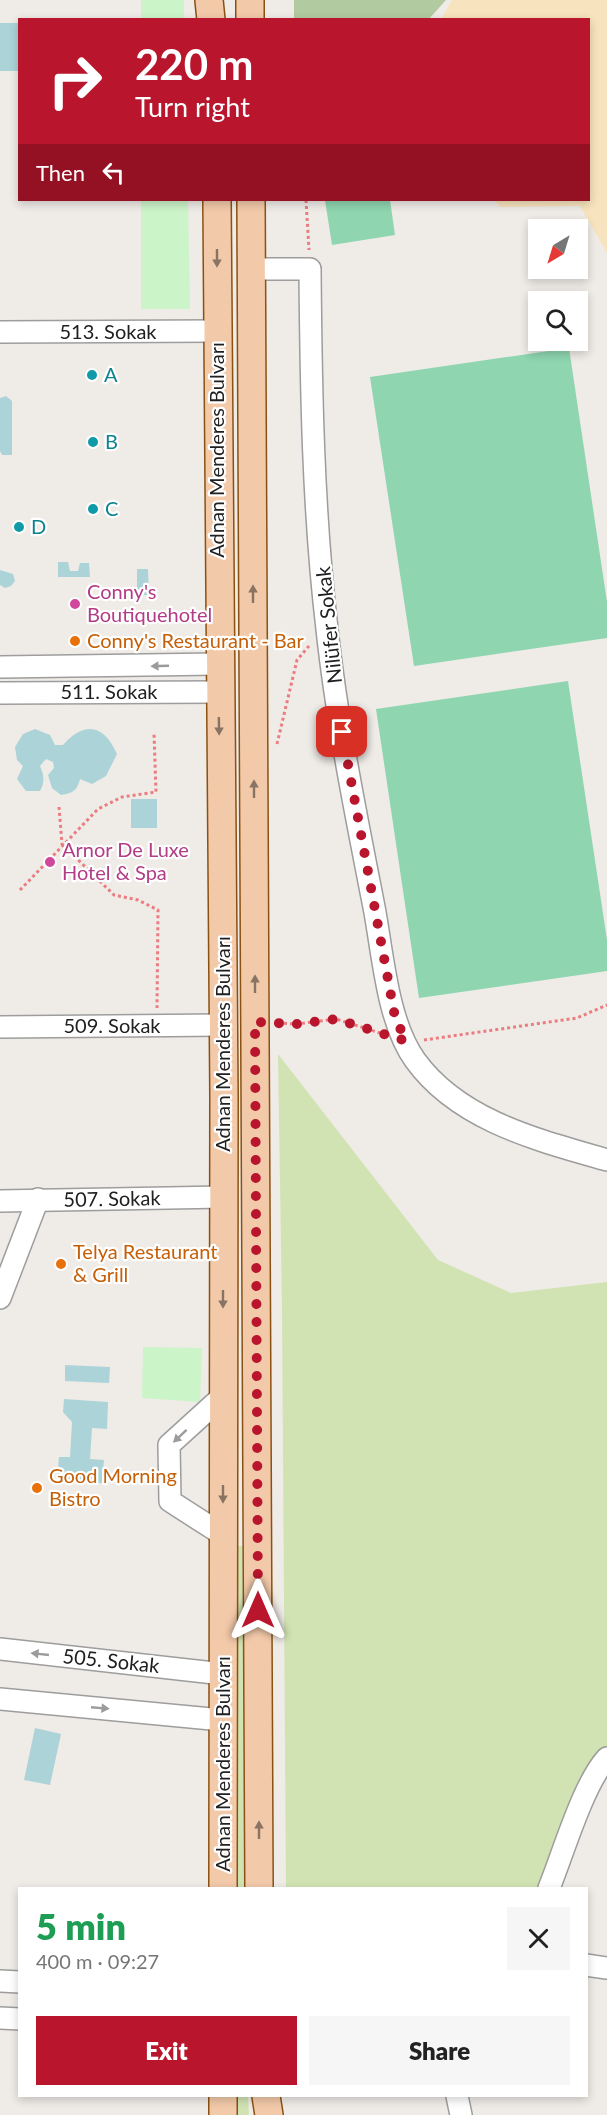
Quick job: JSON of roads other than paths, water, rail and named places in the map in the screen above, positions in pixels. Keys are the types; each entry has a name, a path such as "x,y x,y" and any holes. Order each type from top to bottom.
{"main road":[{"path":"209,0 211,18"},
{"path":"250,0 250,18"},
{"name":"Adnan Menderes Bulvarı","path":"217,201 218,664 224,1197 223,1887"},
{"name":"Adnan Menderes Bulvarı","path":"251,201 259,1887"},
{"path":"223,2097 223,2115"},
{"path":"266,2097 269,2115"}],"street":[{"name":"Nilüfer Sokak","path":"252,269 310,269 313,438 327,628 350,785 395,1017 414,1059 442,1091 493,1122 549,1143 607,1160"},
{"name":"513. Sokak","path":"0,332 217,331"},
{"name":"511. Sokak","path":"0,668 218,664"},
{"name":"511. Sokak","path":"0,693 219,692"},
{"name":"509. Sokak","path":"0,1027 223,1025"},
{"name":"507. Sokak","path":"0,1201 224,1197"},
{"path":"0,1299 38,1199"},
{"path":"223,1396 169,1445 170,1501 223,1535"},
{"name":"505. Sokak","path":"0,1649 223,1674"},
{"path":"0,1699 222,1720"},
{"path":"549,1887 585,1798 601,1765 607,1758"},
{"path":"588,1965 607,1968"},
{"path":"0,1981 18,1982"},
{"path":"0,2018 18,2019"},
{"path":"457,2097 461,2115"}],"water":[{"path":"0,23 18,23 18,71 0,71"},
{"path":"6,396 12,401 12,455 2,455 0,451 0,398"},
{"path":"58,562 68,562 70,571 78,571 80,563 89,563 90,577 58,577"},
{"path":"137,569 148,569 149,595 137,595"},
{"path":"0,570 13,574 15,581 11,586 5,588 0,585"},
{"path":"35,729 50,735 55,745 63,745 78,732 93,729 106,737 117,754 106,776 92,784 80,779 74,791 61,795 52,788 48,775 54,768 53,762 46,759 40,766 43,785 40,791 26,791 17,779 23,766 17,760 15,747 23,734"},
{"path":"131,799 157,799 157,828 131,828"},
{"path":"65,1365 110,1367 109,1383 65,1381"},
{"path":"64,1399 108,1402 107,1429 92,1428 90,1459 104,1460 102,1483 57,1481 59,1457 70,1457 72,1422 63,1412"},
{"path":"35,1728 61,1734 50,1785 24,1780"}],"place":[{"name":"A","path":"92,375"},
{"name":"B","path":"93,442"},
{"name":"C","path":"93,509"},
{"name":"D","path":"19,527"},
{"name":"Conny's Boutiquehotel","path":"75,604"},
{"name":"Conny's Restaurant - Bar","path":"75,641"},
{"name":"Arnor De Luxe Hotel & Spa","path":"50,862"},
{"name":"Telya Restaurant & Grill","path":"61,1264"},
{"name":"Good Morning Bistro","path":"37,1488"}]}
